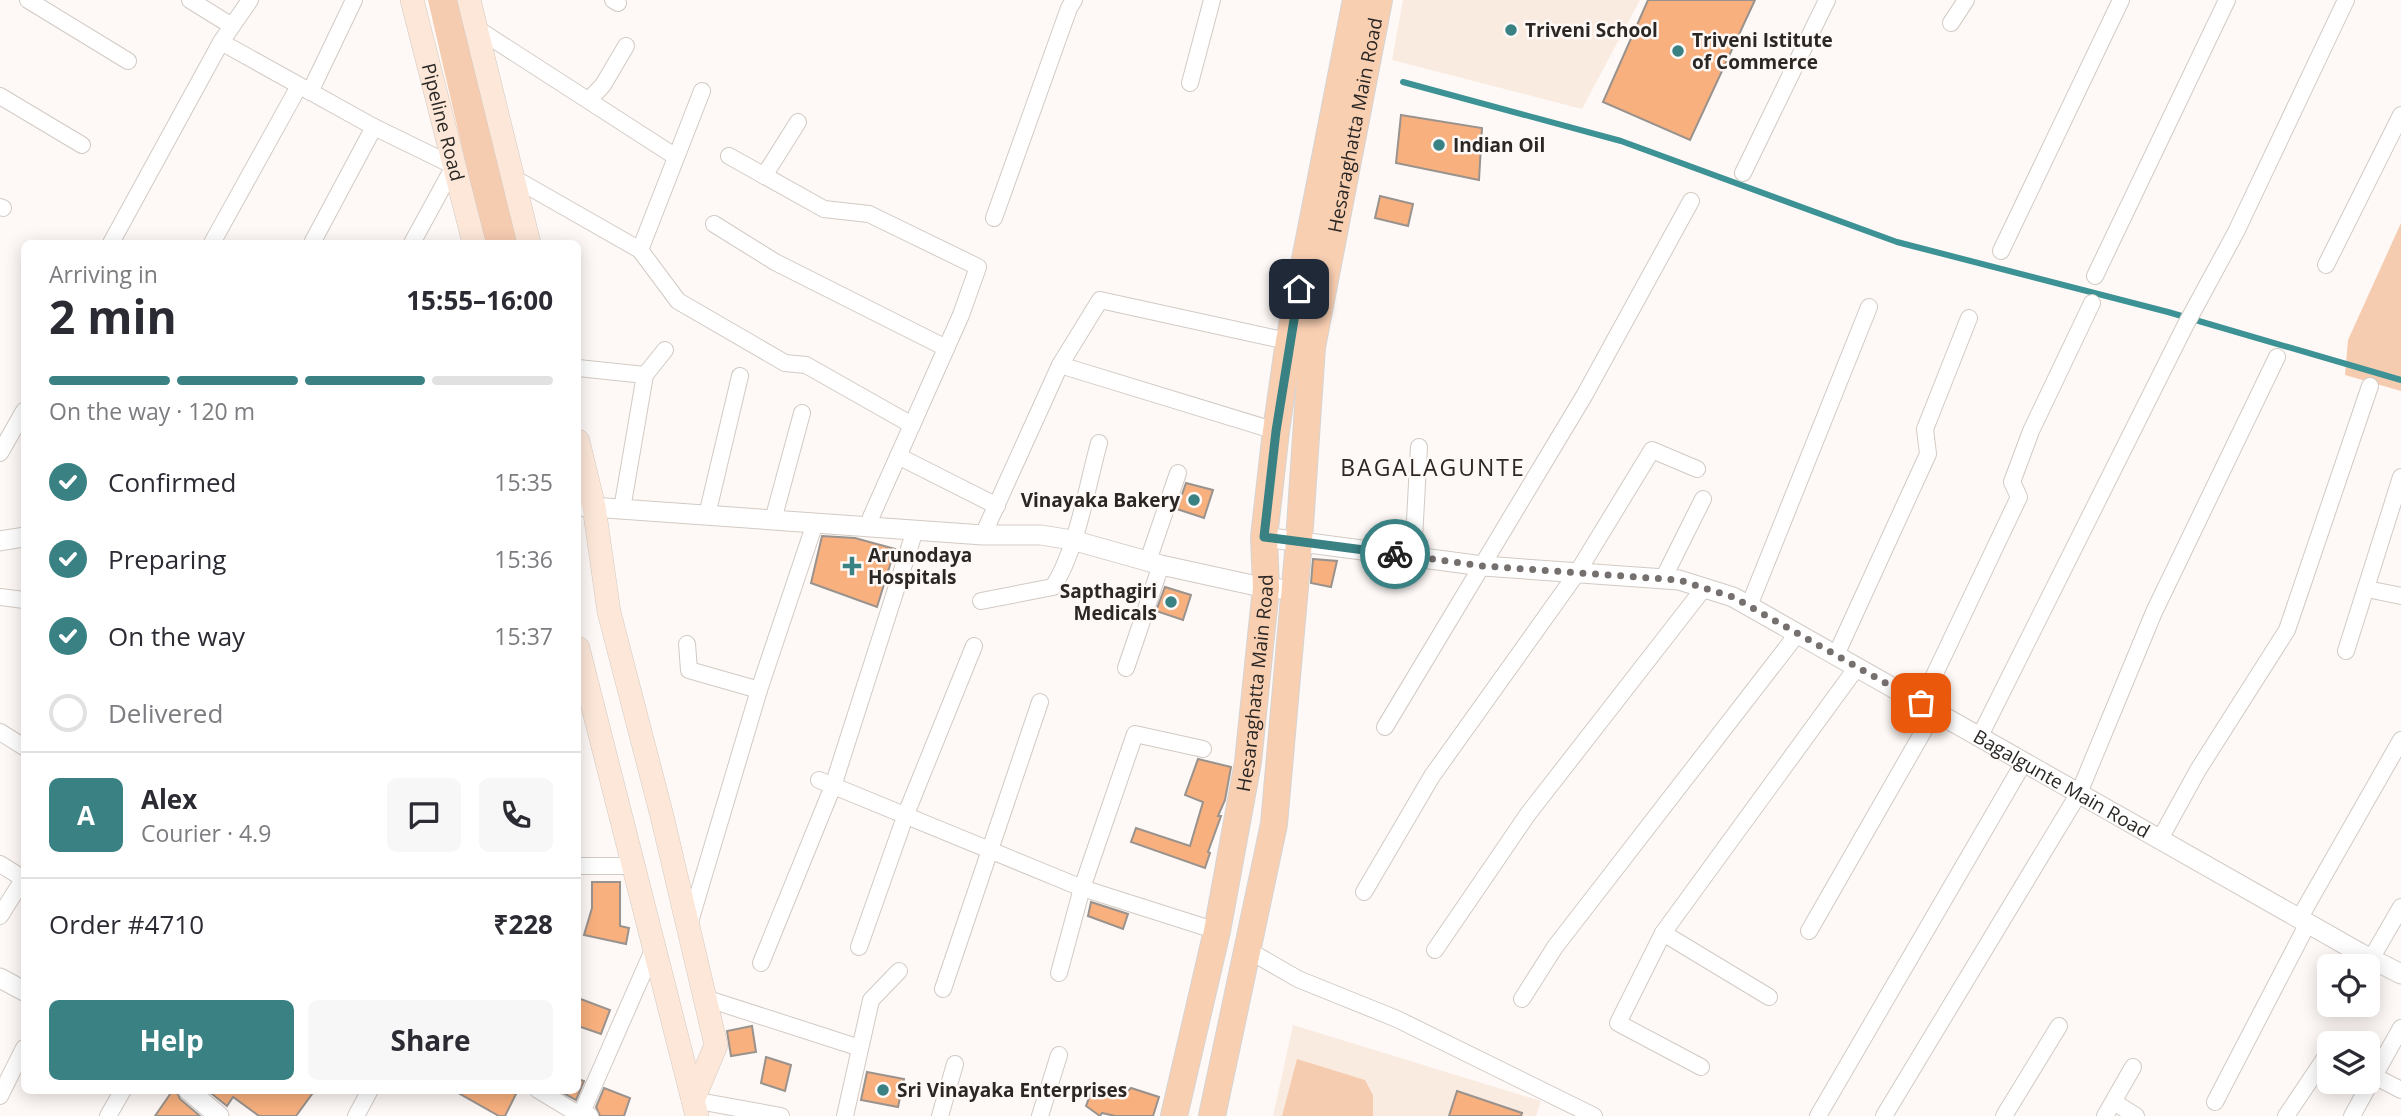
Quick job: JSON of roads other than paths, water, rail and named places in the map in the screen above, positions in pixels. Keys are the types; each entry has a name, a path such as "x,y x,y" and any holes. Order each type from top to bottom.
{"main road":[{"name":"Pipeline Road","path":"412,0 473,240"},
{"path":"469,0 528,240"},
{"name":"Hesaraghatta Main Road","path":"1174,1116 1217,931 1248,762 1266,588 1264,537 1276,431 1300,344 1369,1"},
{"name":"Hesaraghatta Main Road","path":"1212,1116 1274,824 1298,541 1300,344"},
{"path":"581,465 586,507 609,612 662,816 716,1045 695,1108"},
{"path":"581,660 695,1108"}],"street":[{"path":"27,0 128,61"},
{"path":"190,0 232,26"},
{"path":"113,240 221,42 250,0"},
{"path":"214,240 354,0"},
{"path":"994,218 1074,0"},
{"path":"1190,83 1212,0"},
{"path":"1743,173 1827,0"},
{"path":"1951,23 1966,0"},
{"path":"2001,251 2121,0"},
{"path":"2095,276 2227,0"},
{"path":"1980,736 2185,326 2236,232 2346,0"},
{"path":"476,28 676,157"},
{"path":"221,42 374,127 454,166 414,240"},
{"path":"589,100 603,85 625,47"},
{"path":"640,250 702,91"},
{"path":"0,96 82,145"},
{"path":"2326,265 2401,115"},
{"path":"764,176 798,122"},
{"path":"314,240 374,127"},
{"path":"729,156 824,209 869,214 978,267 869,527"},
{"path":"513,177 640,250 678,301 785,363 806,365 912,425"},
{"path":"1385,727 1584,396 1691,201"},
{"path":"714,224 775,262 946,348"},
{"path":"984,536 1060,365 1100,300 1300,344"},
{"path":"1809,931 1928,707 2019,497 2012,482 2031,431 2092,303"},
{"path":"1749,606 1869,307"},
{"path":"1836,655 1928,454 1925,429 1969,318"},
{"path":"622,509 645,375 665,350"},
{"path":"1884,1116 2079,793 2154,612 2277,357"},
{"path":"1060,365 1276,431"},
{"path":"581,368 645,375"},
{"path":"707,515 740,376"},
{"path":"2160,839 2197,770 2287,630 2370,386"},
{"path":"773,520 802,413"},
{"path":"0,453 21,416"},
{"path":"981,601 1053,587 1061,574 1072,540 1099,443"},
{"path":"1413,556 1419,447"},
{"path":"1364,892 1432,776 1577,573 1652,450 1697,469"},
{"path":"898,456 997,506"},
{"path":"1126,668 1178,473"},
{"path":"2346,651 2368,589 2401,477"},
{"path":"1662,579 1703,499"},
{"path":"586,507 984,536 1041,535 1072,540 1154,563 1266,588 1294,590"},
{"path":"687,931 759,690 815,523"},
{"path":"761,963 915,530"},
{"name":"Bagalgunte Main Road","path":"1264,537 1483,566 1679,580 1733,597 2362,954"},
{"path":"0,541 21,538"},
{"path":"1434,950 1535,804 1703,588"},
{"path":"2368,589 2401,596"},
{"path":"0,597 21,600"},
{"path":"1522,999 1555,947 1798,633"},
{"path":"687,644 689,670 759,690"},
{"path":"859,947 906,814 974,646"},
{"path":"1701,1067 1618,1023 1663,933 1857,667"},
{"path":"943,989 1040,702"},
{"path":"0,732 21,745"},
{"path":"1059,973 1082,888 1135,734 1203,749"},
{"path":"2215,1102 2303,921 2401,740"},
{"path":"1818,1116 2024,762"},
{"path":"826,783 1082,888 1217,931"},
{"path":"0,864 21,876"},
{"path":"581,866 633,866"},
{"path":"0,916 21,883"},
{"path":"2374,954 2401,907"},
{"path":"1663,933 1769,997"},
{"path":"545,1094 573,1111 586,1114 654,948"},
{"path":"1246,949 1298,979 1396,1019 1594,1116"},
{"name":"Bagalgunte Main Road","path":"2380,964 2401,974"},
{"path":"845,1116 871,1000 899,971"},
{"path":"0,978 21,989"},
{"path":"705,998 860,1048"},
{"path":"2004,1116 2059,1026"},
{"path":"2380,1060 2401,1028"},
{"path":"0,1096 21,1054"},
{"path":"1040,1116 1059,1055"},
{"path":"940,1116 955,1064"},
{"path":"2133,1067 2110,1109 2136,1116"},
{"path":"2286,1116 2317,1070"},
{"path":"2380,1079 2401,1090"},
{"path":"108,1116 121,1094"},
{"path":"193,1094 219,1116"},
{"path":"356,1116 368,1094"},
{"path":"2352,1116 2362,1094"},
{"path":"695,1108 781,1116"}],"waterway":[{"path":"1403,82 1621,141 1897,242 2168,312 2401,380"}],"place":[{"name":"Triveni School","path":"1511,30"},
{"name":"Triveni Istitute of Commerce","path":"1678,51"},
{"name":"Indian Oil","path":"1439,145"},
{"name":"Vinayaka Bakery","path":"1194,500"},
{"name":"Arunodaya Hospitals","path":"852,566"},
{"name":"Sapthagiri Medicals","path":"1171,602"},
{"name":"Sri Vinayaka Enterprises","path":"883,1090"}],"district":[{"name":"BAGALAGUNTE","path":"1433,468"}]}
